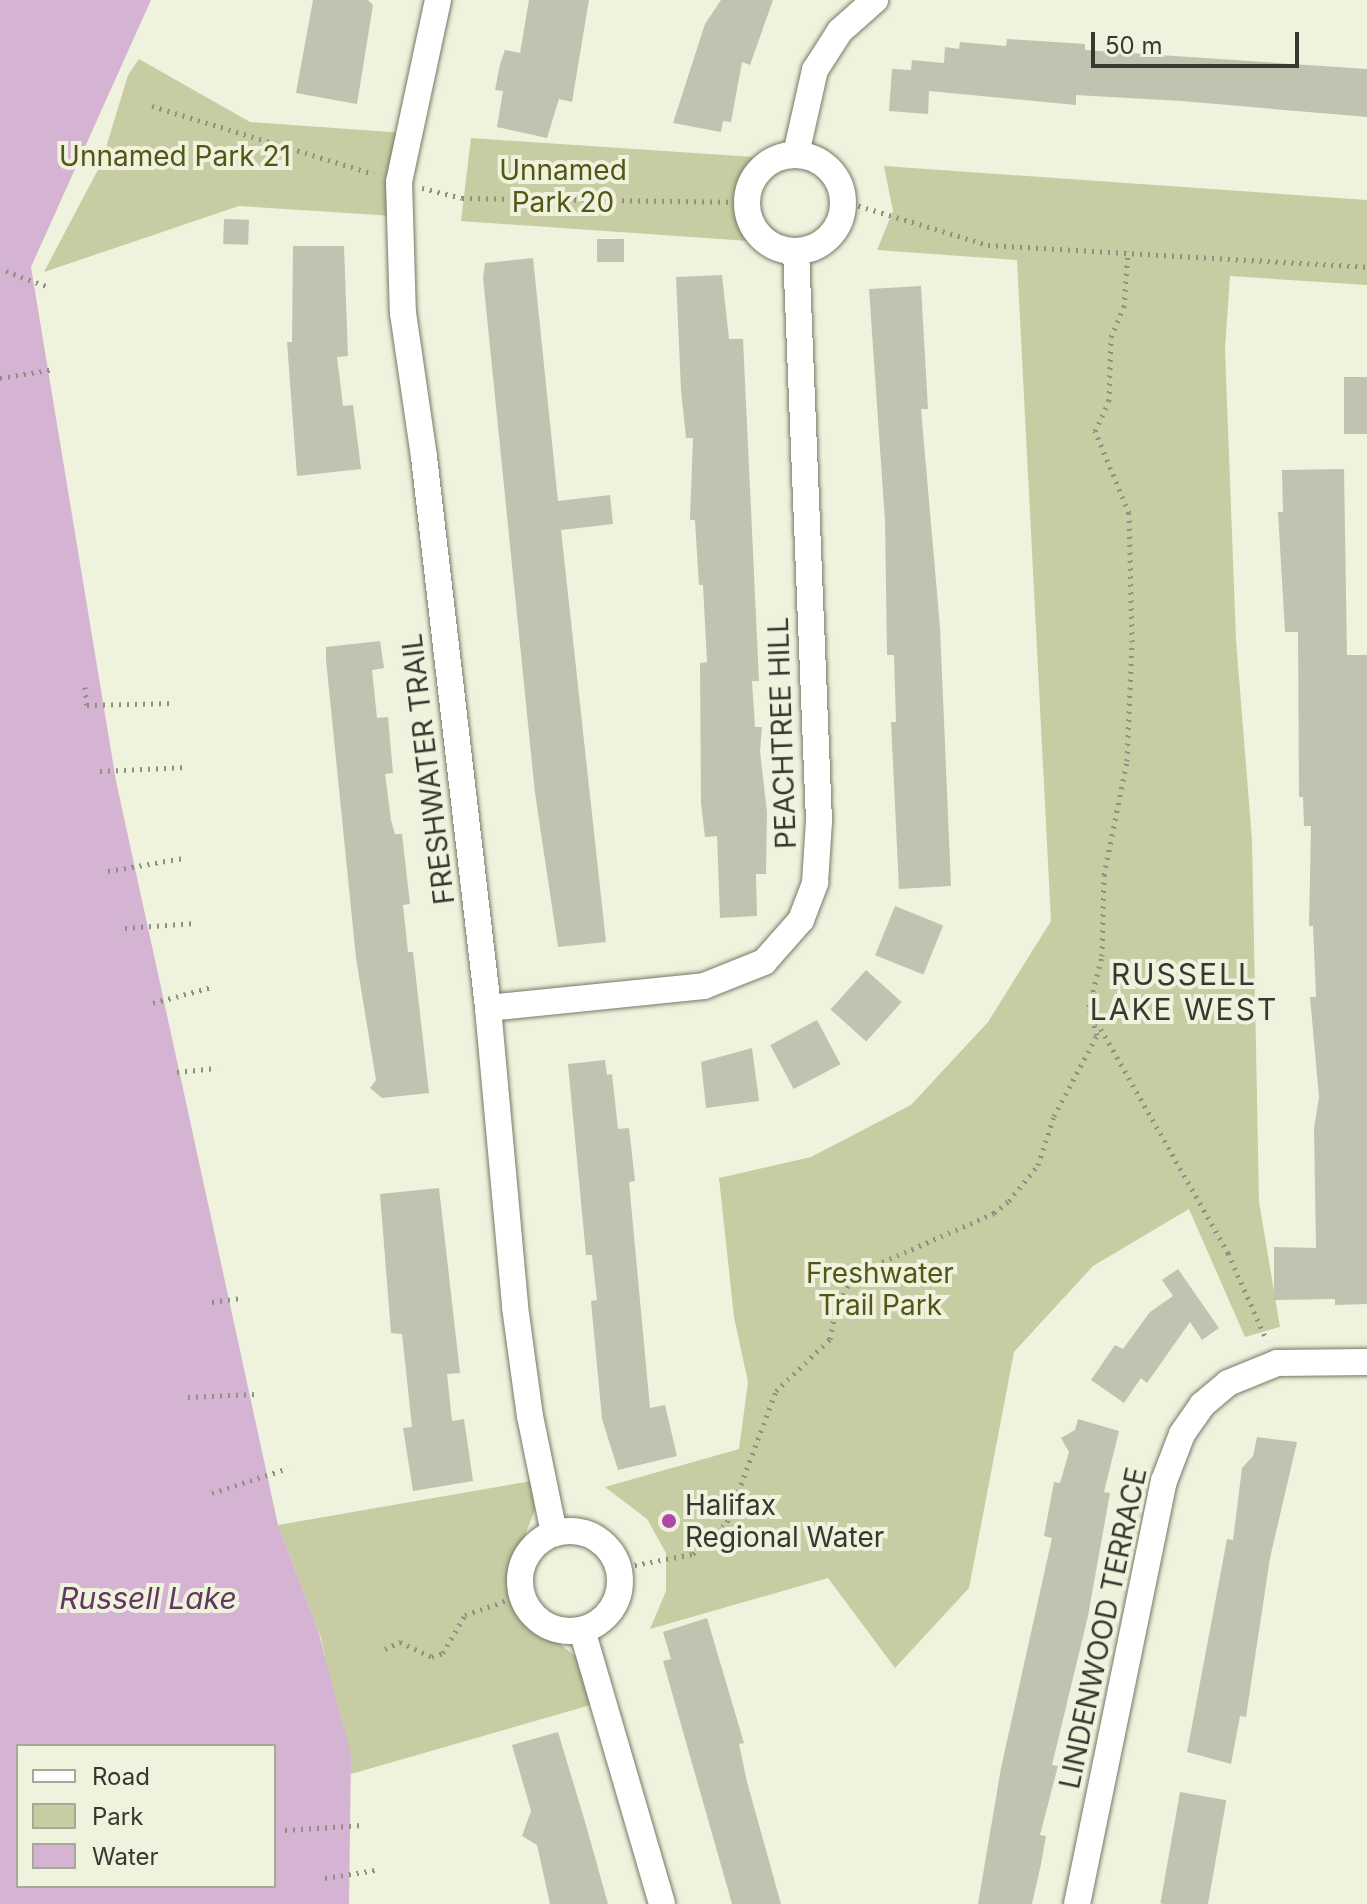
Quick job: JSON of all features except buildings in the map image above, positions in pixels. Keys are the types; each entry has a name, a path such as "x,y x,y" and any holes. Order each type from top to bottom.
{"street":[{"name":"FRESHWATER TRAIL","path":"438,0 399,182 403,313 426,472 488,1008 515,1307 530,1416 554,1533"},
{"path":"796,154 815,70 840,31 875,0"},
{"path":"796,154 826,166 837,179 843,201 837,227 826,240 796,251 780,249 756,231 748,202 749,188 767,163 796,154"},
{"name":"PEACHTREE HILL","path":"488,1008 704,986 764,962 805,912 815,883 819,821 796,251"},
{"name":"LINDENWOOD TERRACE","path":"1077,1904 1164,1481 1182,1434 1202,1405 1228,1383 1277,1363 1367,1362"},
{"path":"571,1531 601,1541 619,1568 620,1584 609,1614 582,1630 548,1627 534,1617 522,1595 520,1569 527,1553 554,1533 571,1531"},
{"path":"582,1630 662,1904"}],"path":[{"path":"152,106 399,182 462,198 748,202"},
{"path":"843,201 988,245 1050,252 1128,251 1367,267"},
{"path":"619,1568 693,1554 727,1522 748,1457 776,1391 830,1339 836,1309 853,1275 994,1213 1028,1179 1097,1035 1089,1007 1102,956 1104,875 1127,761 1132,642 1129,513 1095,431 1109,401 1111,337 1124,307 1128,251"},
{"path":"6,271 46,286"},
{"path":"0,378 54,369"},
{"path":"85,687 87,705 175,703"},
{"path":"100,771 187,767"},
{"path":"108,871 184,858"},
{"path":"125,928 195,923"},
{"path":"153,1003 212,987"},
{"path":"1089,1007 1228,1253 1277,1363"},
{"path":"177,1072 217,1068"},
{"path":"212,1302 239,1298"},
{"path":"188,1397 254,1394"},
{"path":"212,1493 288,1468"},
{"path":"385,1649 400,1642 432,1657 443,1653 465,1615 522,1595"},
{"path":"285,1830 363,1825"},
{"path":"325,1878 375,1870"}],"green space":[{"name":"Unnamed Park 21","path":"139,59 250,122 404,133 394,216 239,206 44,272 101,164 128,75"},
{"name":"Unnamed Park 20","path":"471,138 753,157 739,201 749,241 461,221"},
{"name":"Freshwater Trail Park","path":"884,166 1367,200 1367,285 1230,276 1225,349 1236,640 1252,840 1259,1202 1280,1327 1245,1337 1189,1209 1093,1266 1014,1352 969,1588 895,1668 828,1578 650,1629 666,1591 666,1553 647,1519 605,1487 739,1449 748,1382 734,1317 719,1178 811,1157 911,1105 988,1022 1051,921 1017,260 877,250 893,211"},
{"path":"531,1481 535,1510 517,1555 517,1593 536,1626 578,1658 594,1704 351,1774 321,1638 278,1525"}],"water":[{"name":"Russell Lake","path":"0,0 151,0 31,267 116,781 278,1525 318,1630 351,1755 349,1904 0,1904"}],"place":[{"name":"Halifax Regional Water","path":"669,1521"}],"district":[{"name":"RUSSELL LAKE WEST","path":"1184,991"}]}
